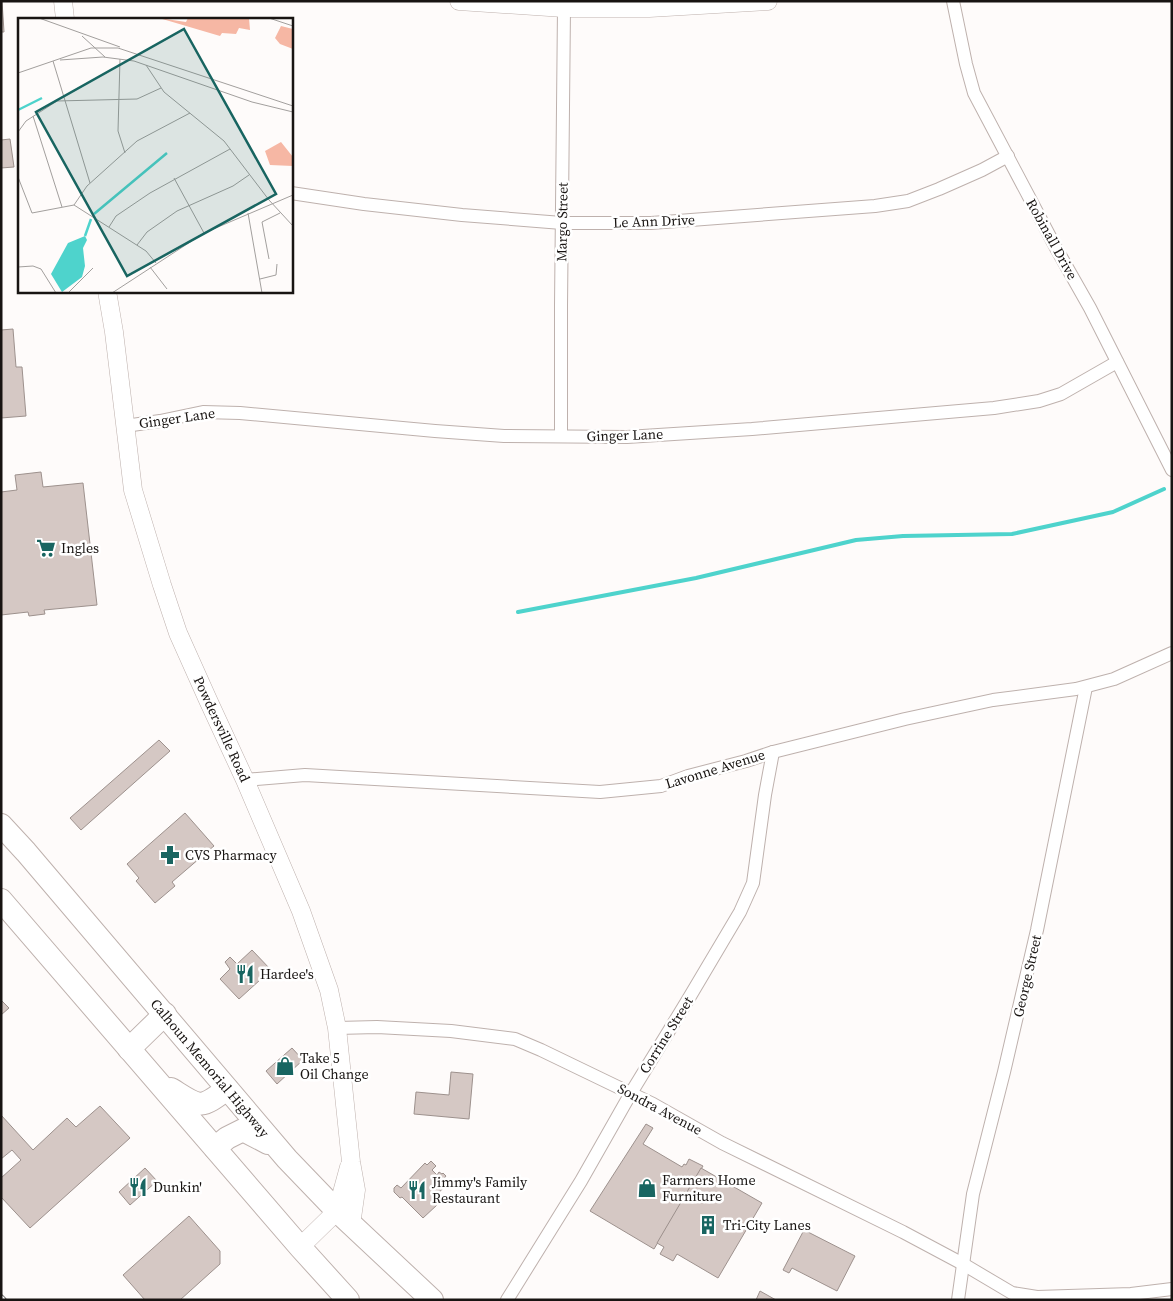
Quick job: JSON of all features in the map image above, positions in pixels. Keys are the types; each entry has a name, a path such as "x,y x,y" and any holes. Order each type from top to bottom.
{"highway":[{"name":"Calhoun Memorial Highway","path":"1,825 278,1148 344,1218 432,1300"},
{"path":"1,900 300,1247 348,1300"},
{"path":"129,1049 165,1014"},
{"path":"156,1080 194,1103 202,1104 211,1101 227,1089"},
{"path":"215,1148 227,1138 243,1130 278,1148"}],"street":[{"path":"63,1 65,18"},
{"path":"459,1 564,8 649,8 768,1"},
{"name":"Robinall Drive","path":"953,1 974,93 1090,308 1172,470"},
{"name":"Margo Street","path":"560,436 564,8"},
{"name":"Le Ann Drive","path":"292,193 364,204 462,215 562,223 651,223 875,206 908,201 982,170 1008,156"},
{"name":"Powdersville Road","path":"107,292 114,332 133,490 162,585 178,633 302,911 329,990 337,1028 351,1162 356,1190 344,1218"},
{"name":"Ginger Lane","path":"125,426 203,412 221,412 504,436 627,437 752,429 1005,407 1039,401 1061,394 1117,362"},
{"name":"Lavonne Avenue","path":"245,780 304,776 600,792 661,786 688,776 773,752 905,719 983,702 1076,689 1114,679 1172,653"},
{"name":"George Street","path":"958,1300 973,1194 1037,930 1086,686"},
{"name":"Corrine Street","path":"508,1300 581,1181 631,1093 690,998 740,912 753,883 773,752"},
{"name":"Sondra Avenue","path":"337,1028 377,1027 515,1039 653,1104 722,1143 903,1232 1012,1293 1037,1297 1131,1294 1172,1289"},
{"path":"300,1247 344,1218"}],"building":[{"path":"2,1 4,32 1,32"},
{"path":"10,139 14,167 1,168 1,140"},
{"path":"13,329 16,367 22,367 26,416 1,418 1,330"},
{"name":"Ingles","path":"41,472 43,487 83,483 97,605 44,610 45,614 29,616 28,612 1,615 1,492 17,490 15,475"},
{"path":"159,740 170,751 81,830 70,818"},
{"name":"CVS Pharmacy","path":"185,813 214,846 172,882 175,886 155,903 136,881 139,878 127,864"},
{"name":"Hardee's","path":"252,950 271,970 239,999 220,979 230,969 225,962 230,957 237,964"},
{"path":"1,1000 9,1008 1,1015"},
{"name":"Take 5 Oil Change","path":"292,1048 303,1060 277,1084 266,1071"},
{"path":"451,1072 473,1074 469,1119 414,1114 416,1092 449,1095"},
{"path":"100,1106 130,1138 30,1228 1,1197 1,1178 21,1160 12,1150 1,1159 1,1115 33,1150 67,1118 76,1127"},
{"name":"Farmers Home Furniture","path":"646,1124 653,1128 643,1144 682,1167 684,1164 686,1165 689,1159 703,1166 654,1249 590,1211"},
{"name":"Jimmy's Family Restaurant","path":"431,1161 436,1166 432,1170 437,1175 439,1172 446,1176 441,1182 445,1186 432,1200 437,1205 423,1218 402,1197 400,1198 394,1192 394,1188 397,1185 401,1188 425,1163 427,1165"},
{"name":"Dunkin'","path":"145,1168 157,1181 130,1205 119,1192"},
{"name":"Tri-City Lanes","path":"701,1168 762,1203 718,1278 677,1254 673,1261 660,1254 664,1247 657,1243"},
{"path":"189,1216 220,1251 220,1264 180,1300 145,1300 123,1275"},
{"path":"804,1230 855,1256 837,1291 792,1268 789,1273 783,1270"},
{"path":"760,1291 776,1300 756,1300"}],"waterway":[{"path":"518,612 696,578 856,540 903,536 1012,534 1113,512 1164,489"}],"railway":[{"path":"1,1297 4,1300"}],"place":[{"name":"Ingles","path":"46,548"},
{"name":"CVS Pharmacy","path":"170,855"},
{"name":"Hardee's","path":"245,974"},
{"name":"Take 5 Oil Change","path":"285,1066"},
{"name":"Dunkin'","path":"138,1187"},
{"name":"Farmers Home Furniture","path":"647,1188"},
{"name":"Jimmy's Family Restaurant","path":"417,1190"},
{"name":"Tri-City Lanes","path":"708,1225"}]}
